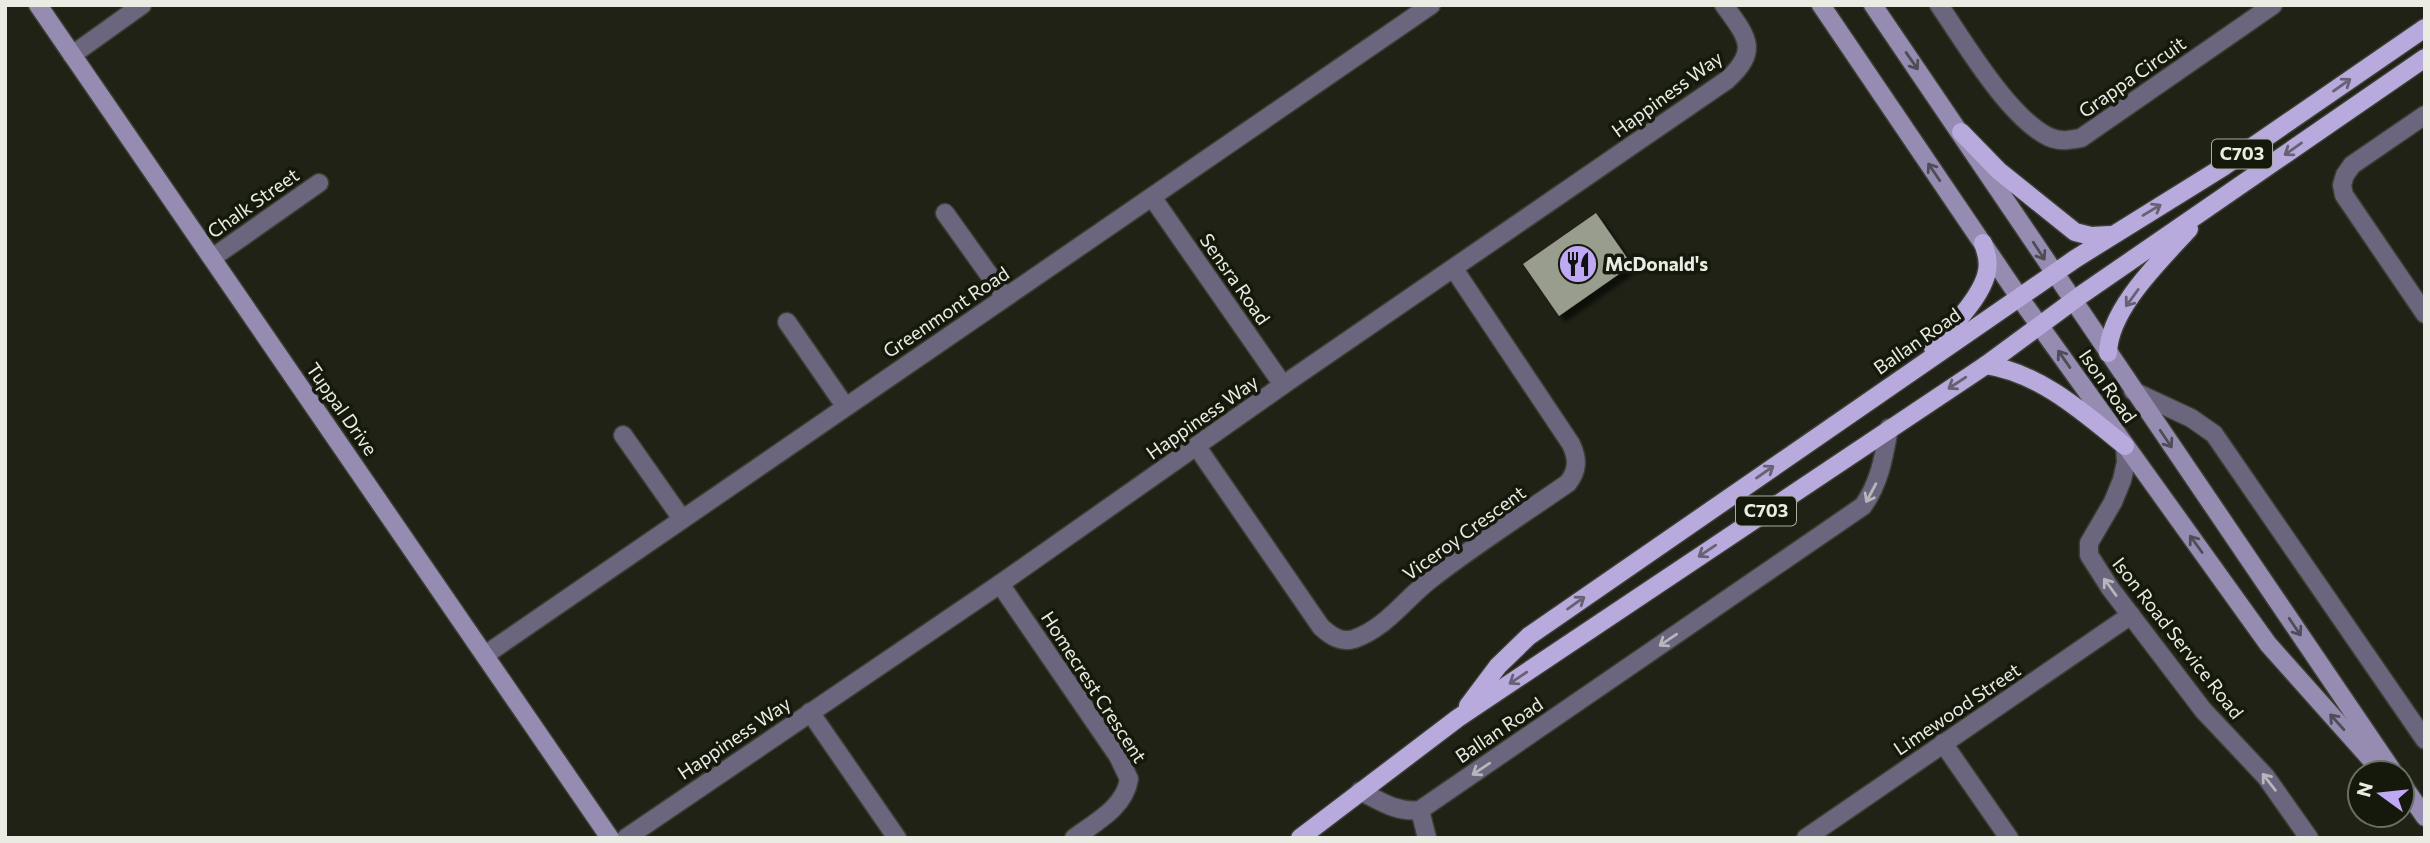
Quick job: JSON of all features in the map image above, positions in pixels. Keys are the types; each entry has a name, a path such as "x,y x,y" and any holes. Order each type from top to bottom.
{"main road":[{"name":"Tuppal Drive","path":"38,5 610,838"},
{"name":"Ison Road","path":"1821,5 2039,326 2268,644 2371,759"},
{"name":"Ison Road","path":"1873,5 2385,759"},
{"name":"Ballan Road","path":"1458,718 1498,666 1529,636 2109,235 2223,167 2425,28"},
{"name":"Ballan Road","path":"1300,838 1458,718 1986,365 2072,301 2425,58"},
{"path":"1961,132 1999,171 2075,232 2091,236 2109,235"},
{"path":"2108,353 2111,329 2119,314 2158,263 2207,208"},
{"path":"1911,371 1980,290 1988,268 1983,243"},
{"path":"1986,365 2009,368 2045,387 2077,407 2125,446"}],"street":[{"path":"72,55 142,5"},
{"name":"Greenmont Road","path":"485,655 1431,5"},
{"name":"Happiness Way","path":"626,838 1000,584 1283,385 1727,80 1741,67 1748,46 1745,34 1724,5"},
{"name":"Grappa Circuit","path":"1939,5 1998,91 2041,132 2051,138 2066,141 2081,138 2273,5"},
{"path":"2425,115 2352,164 2344,175 2342,185 2350,206 2425,314"},
{"name":"Chalk Street","path":"212,258 319,183"},
{"name":"Sensra Road","path":"1152,197 1283,385"},
{"path":"945,213 1005,297"},
{"name":"Viceroy Crescent","path":"1197,447 1321,627 1330,635 1340,640 1352,640 1395,613 1429,581 1568,483 1577,464 1571,444 1454,269"},
{"path":"787,322 845,406"},
{"path":"2133,391 2191,418 2214,434 2425,740"},
{"name":"Ballan Road","path":"1420,810 1863,506 1872,494 1882,470 1889,428"},
{"path":"623,435 682,519"},
{"name":"Ison Road Service Road","path":"2125,446 2126,461 2122,480 2113,502 2089,543 2089,555 2203,710 2266,778 2309,838"},
{"name":"Homecrest Crescent","path":"1000,584 1118,757 1129,779 1124,797 1074,838"},
{"name":"Limewood Street","path":"1806,838 2131,615"},
{"path":"810,712 897,838"},
{"path":"1943,743 2009,838"},
{"path":"1360,791 1407,812 1420,810 1427,838"}],"building":[{"name":"McDonald's","path":"1596,213 1632,265 1559,316 1523,264"}],"place":[{"name":"McDonald's","path":"1578,264"}]}
